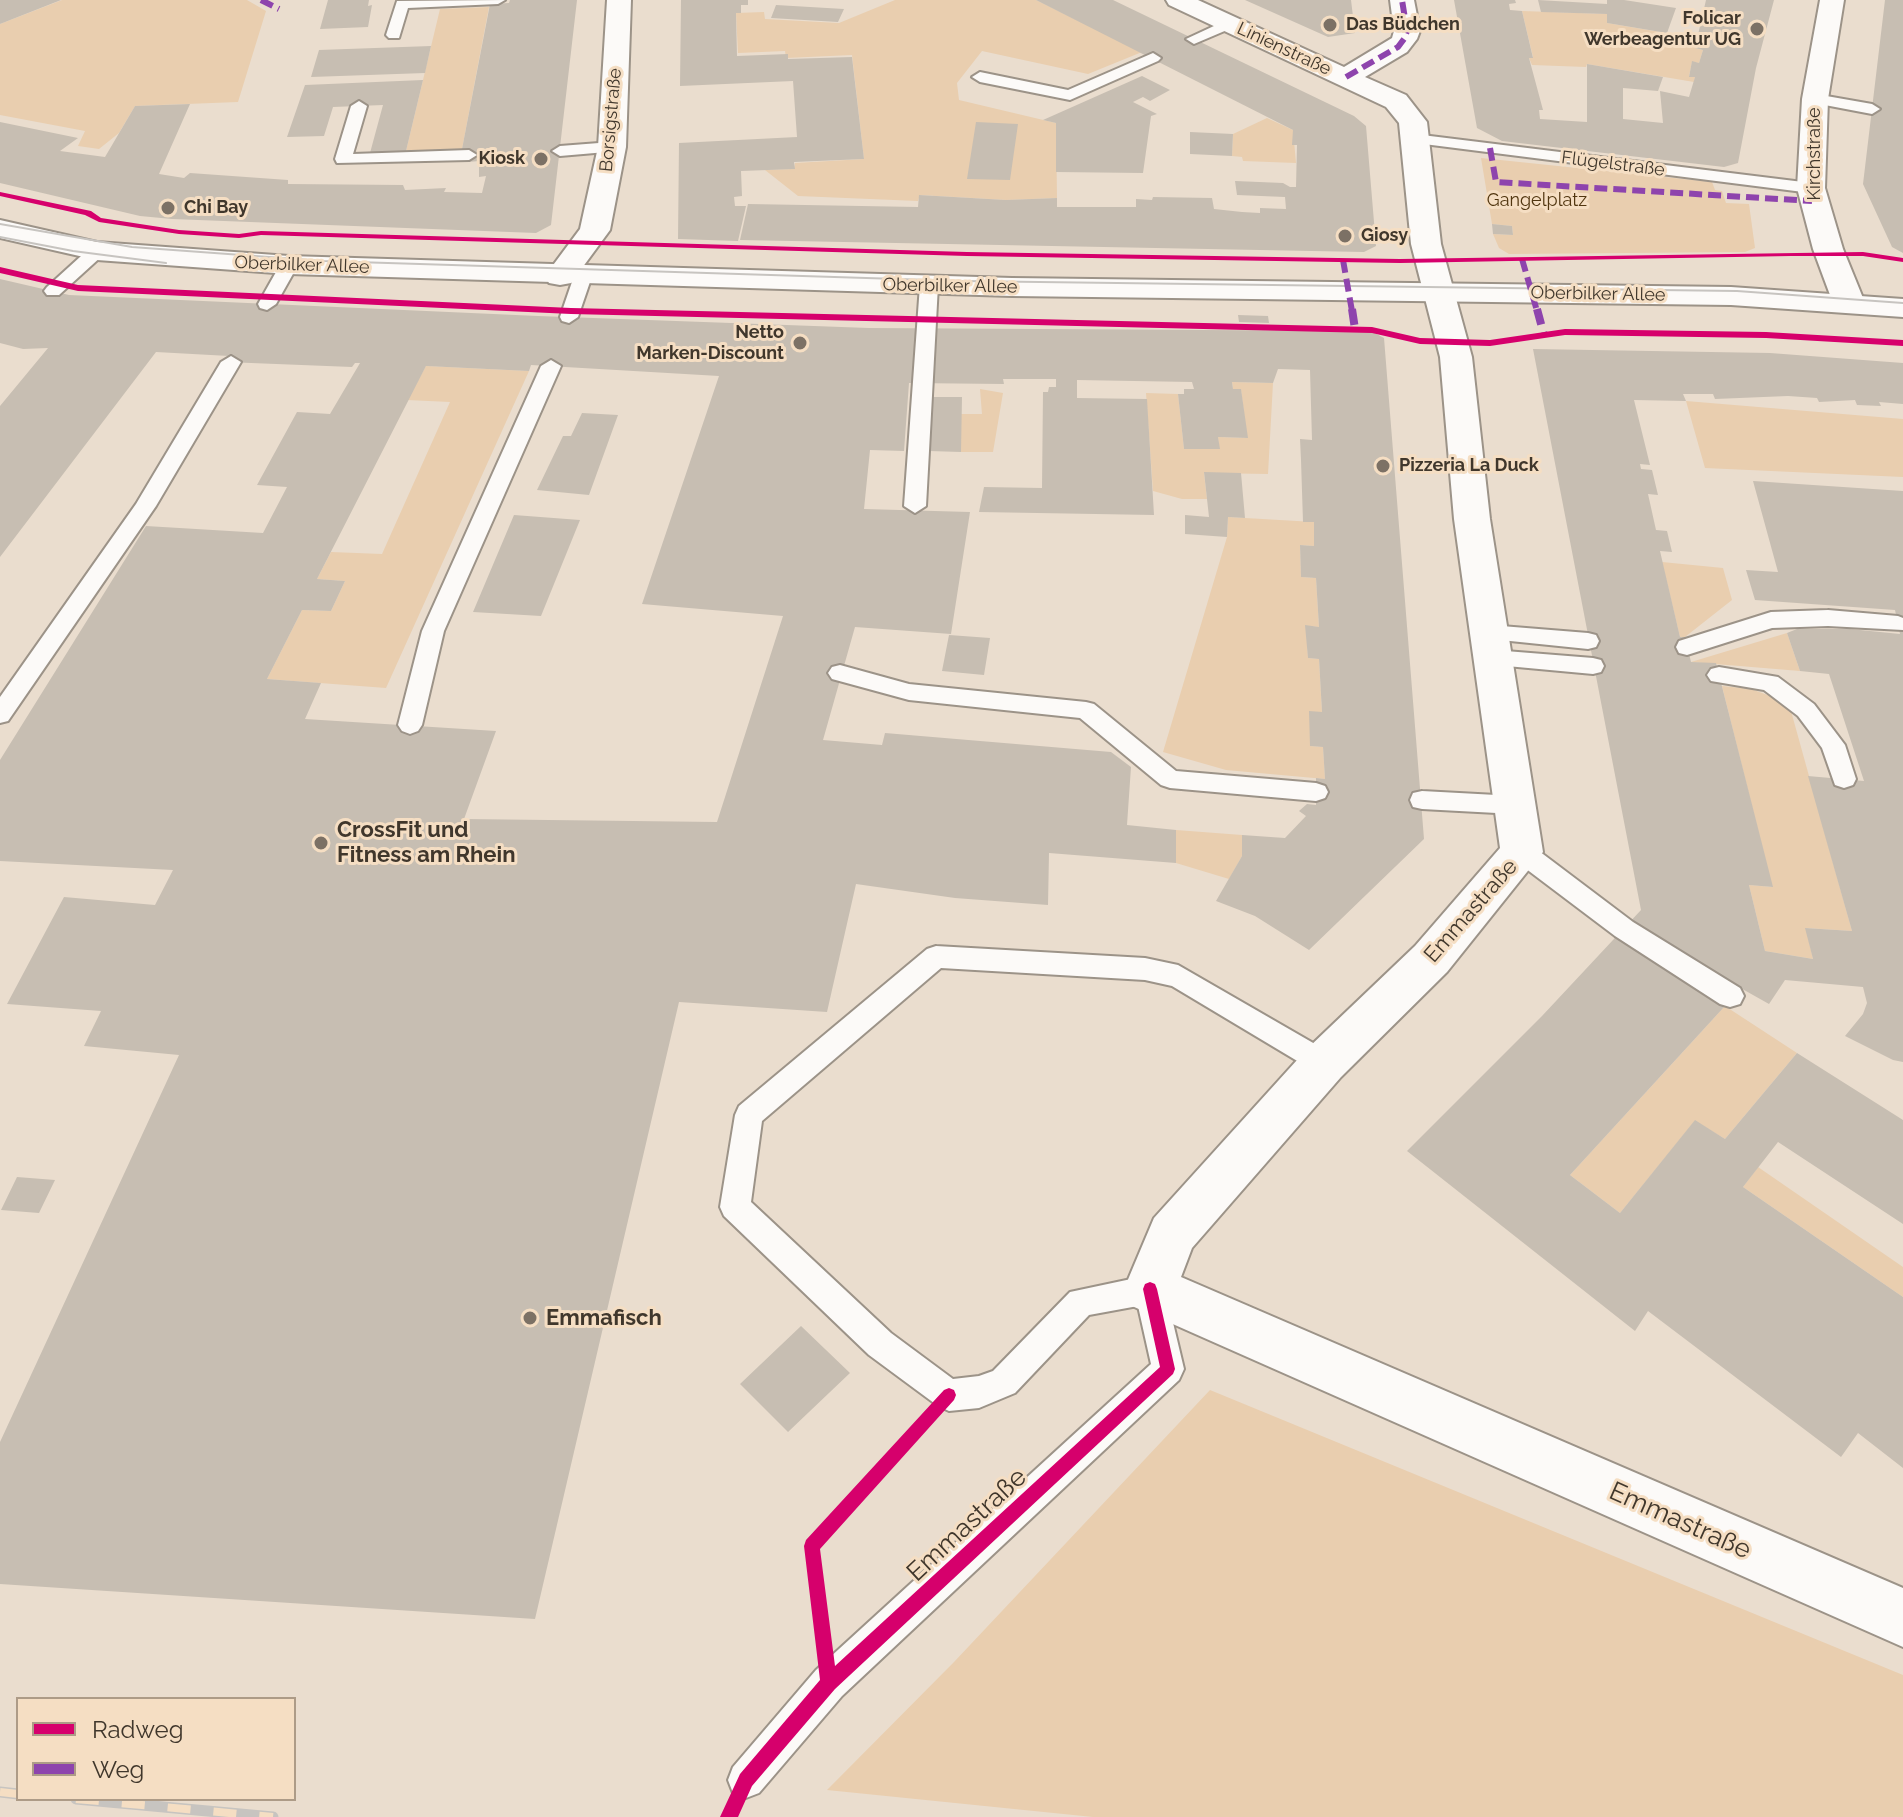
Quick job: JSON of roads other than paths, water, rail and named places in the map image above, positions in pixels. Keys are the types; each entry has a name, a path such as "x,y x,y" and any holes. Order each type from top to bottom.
{"street":[{"name":"Borsigstraße","path":"572,276 595,230 612,147 619,0"},
{"name":"Linienstraße","path":"1178,0 1346,77"},
{"path":"1346,77 1398,47 1404,39 1407,31 1402,0"},
{"name":"Kirchstraße","path":"1832,0 1815,99 1811,188 1828,249 1849,303"},
{"path":"1346,77 1396,101 1413,122 1426,244 1438,293"},
{"name":"Oberbilker Allee","path":"0,229 97,251 289,265 929,285 1731,296 1903,308"},
{"name":"Emmastraße","path":"1438,293 1456,357 1472,519 1522,852 1431,959 1324,1063 1172,1234 1150,1289 1903,1618"}],"lane":[{"path":"394,35 402,4 498,0"},
{"path":"1194,39 1229,24"},
{"path":"980,77 1070,95 1153,58"},
{"path":"1815,99 1872,109"},
{"path":"359,106 343,159 469,155"},
{"name":"Flügelstraße","path":"1414,139 1811,188"},
{"path":"560,151 612,147"},
{"path":"53,291 97,251"},
{"path":"267,304 289,265"},
{"path":"569,317 572,276"},
{"path":"915,506 929,285"},
{"path":"0,715 145,506 231,362"},
{"path":"410,725 433,631 551,366"},
{"path":"1687,647 1771,620 1828,618 1898,624"},
{"path":"1491,646 1588,641"},
{"path":"1491,646 1593,666"},
{"path":"840,673 909,692 1086,710 1170,779 1316,792"},
{"path":"1719,675 1770,683 1806,710 1833,745 1844,779"},
{"path":"1422,800 1515,805"},
{"path":"1522,852 1624,929 1730,996"},
{"path":"1150,1289 1081,1302 1004,1382 979,1392 949,1395 880,1344 735,1207 749,1115 936,957 1145,969 1178,976 1324,1063"},
{"name":"Emmastraße","path":"746,1780 829,1683 1168,1369 1150,1289"}],"tram line":[{"path":"0,224 132,247 324,261 962,281 1737,291 1903,303"},
{"path":"0,237 73,251 166,263"}],"railway":[{"path":"0,1792 16,1794"},
{"path":"98,1801 273,1817"}],"place":[{"name":"Das Büdchen","path":"1330,25"},
{"name":"Folicar Werbeagentur UG","path":"1757,29"},
{"name":"Kiosk","path":"541,159"},
{"name":"Chi Bay","path":"168,208"},
{"name":"Giosy","path":"1345,236"},
{"name":"Netto Marken-Discount","path":"800,343"},
{"name":"Pizzeria La Duck","path":"1383,466"},
{"name":"CrossFit und Fitness am Rhein","path":"321,843"},
{"name":"Emmafisch","path":"530,1318"}],"park label":[{"name":"Gangelplatz","path":"1537,201"}]}
